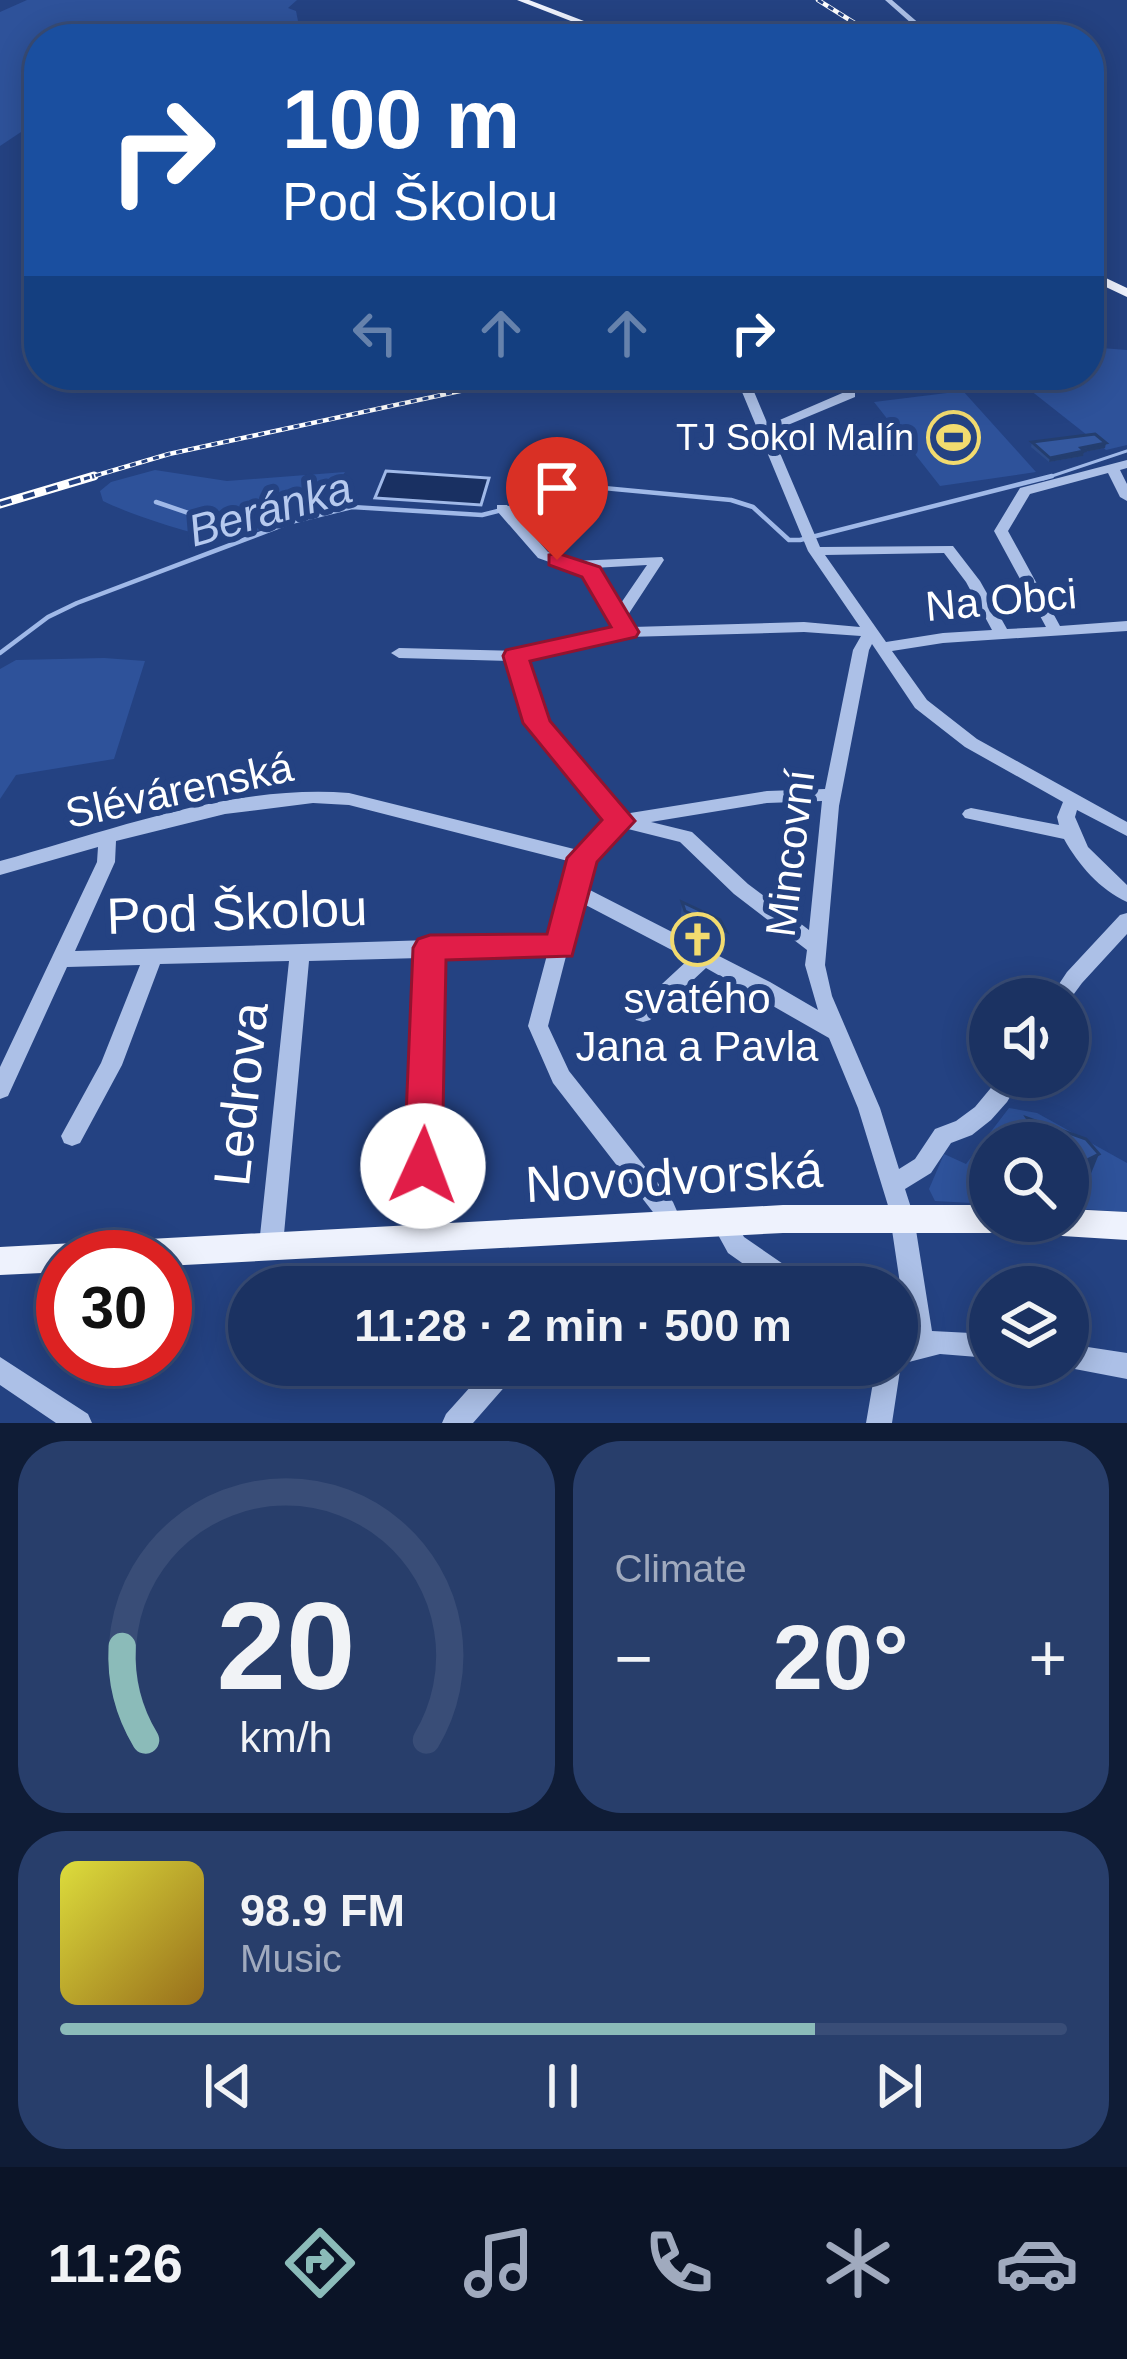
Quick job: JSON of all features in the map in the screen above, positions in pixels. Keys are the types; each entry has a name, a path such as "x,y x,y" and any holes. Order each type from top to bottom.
{"main road":[{"path":"521,0 586,24"},
{"name":"Novodvorská","path":"192,1250 723,1222 969,1220"},
{"path":"1089,1224 1127,1226"},
{"path":"0,1261 36,1259"}],"street":[{"path":"888,0 916,24"},
{"path":"747,390 811,542 930,715 1070,805 1127,830"},
{"path":"764,431 851,394"},
{"path":"1054,630 1001,531 1025,491 1119,466 1127,497"},
{"path":"505,512 543,555 592,572 622,626"},
{"path":"811,542 948,549 973,581 1000,634"},
{"path":"575,564 657,560 622,626"},
{"name":"Na Obci","path":"399,653 516,656 622,626 804,627 876,640 1127,626"},
{"name":"Mincovní","path":"876,640 860,650 832,795 815,946 822,996 869,1108 893,1184 903,1223 905,1266"},
{"path":"516,656 537,723 620,821 686,837 741,889 815,946"},
{"path":"671,1225 665,1210 549,1056 538,1026 583,858 620,821 749,800 832,795"},
{"name":"Slévárenská","path":"0,868 225,809 334,796 583,858"},
{"path":"1030,827 1070,805"},
{"path":"1070,805 1069,833 1092,866 1127,895"},
{"path":"971,814 1069,833"},
{"path":"0,1090 106,862 107,840"},
{"path":"577,892 763,988 837,1032"},
{"path":"1072,978 1111,943 1127,920"},
{"name":"Pod Školou","path":"61,959 560,947"},
{"path":"421,1238 430,948"},
{"name":"Ledrova","path":"271,1245 301,952"},
{"path":"71,1136 111,1065 153,957"},
{"path":"643,1014 702,959"},
{"path":"893,1184 922,1166 943,1136 958,1132 999,1098"},
{"path":"723,1222 736,1245 766,1266"},
{"path":"918,1347 969,1343"},
{"path":"1089,1361 1127,1366"},
{"path":"0,1370 79,1423"},
{"path":"455,1423 488,1386"},
{"path":"879,1423 885,1386"}],"shaded area":[{"path":"27,0 297,0 288,8 296,11 299,24 24,24 24,130 0,146 0,12"},
{"path":"1104,348 1127,350 1127,445 1106,450 1030,390 1104,390"},
{"name":"TJ Sokol Malín","path":"963,391 1036,472 940,486 874,402"},
{"path":"155,470 227,481 345,472 293,513 244,536 219,538 147,519 103,501 100,491 111,482"},
{"path":"386,471 489,478 481,505 375,498"},
{"path":"16,660 145,661 114,759 16,775 0,799 0,669"},
{"path":"1009,1108 1037,1113 1053,1122 998,1122"},
{"path":"1089,1142 1127,1163 1127,1212 1089,1209"},
{"path":"944,1154 966,1164 969,1160 969,1203 935,1201 929,1189"}],"building":[{"name":"TJ Sokol Malín","path":"1095,434 1106,443 1050,458 1032,442"},
{"path":"682,902 720,920 726,931 685,911"}],"waterway":[{"name":"Beránka","path":"1052,476 1127,451"},
{"name":"Beránka","path":"0,653 48,617 77,603 291,522 352,507 482,515 593,487 731,500 753,507 789,540 800,540 1052,476"},
{"name":"Beránka","path":"1043,479 1052,476"},
{"path":"156,502 253,535"}],"railway":[{"path":"818,0 856,24"},
{"path":"84,479 169,454 465,390"},
{"path":"0,504 94,476"}],"place":[{"name":"TJ Sokol Malín","path":"953,437"},
{"name":"svatého Jana a Pavla","path":"697,939"}],"route":[{"path":"423,1166 430,948 560,947 583,858 620,821 537,723 516,656 627,632 592,572 557,560"}]}
